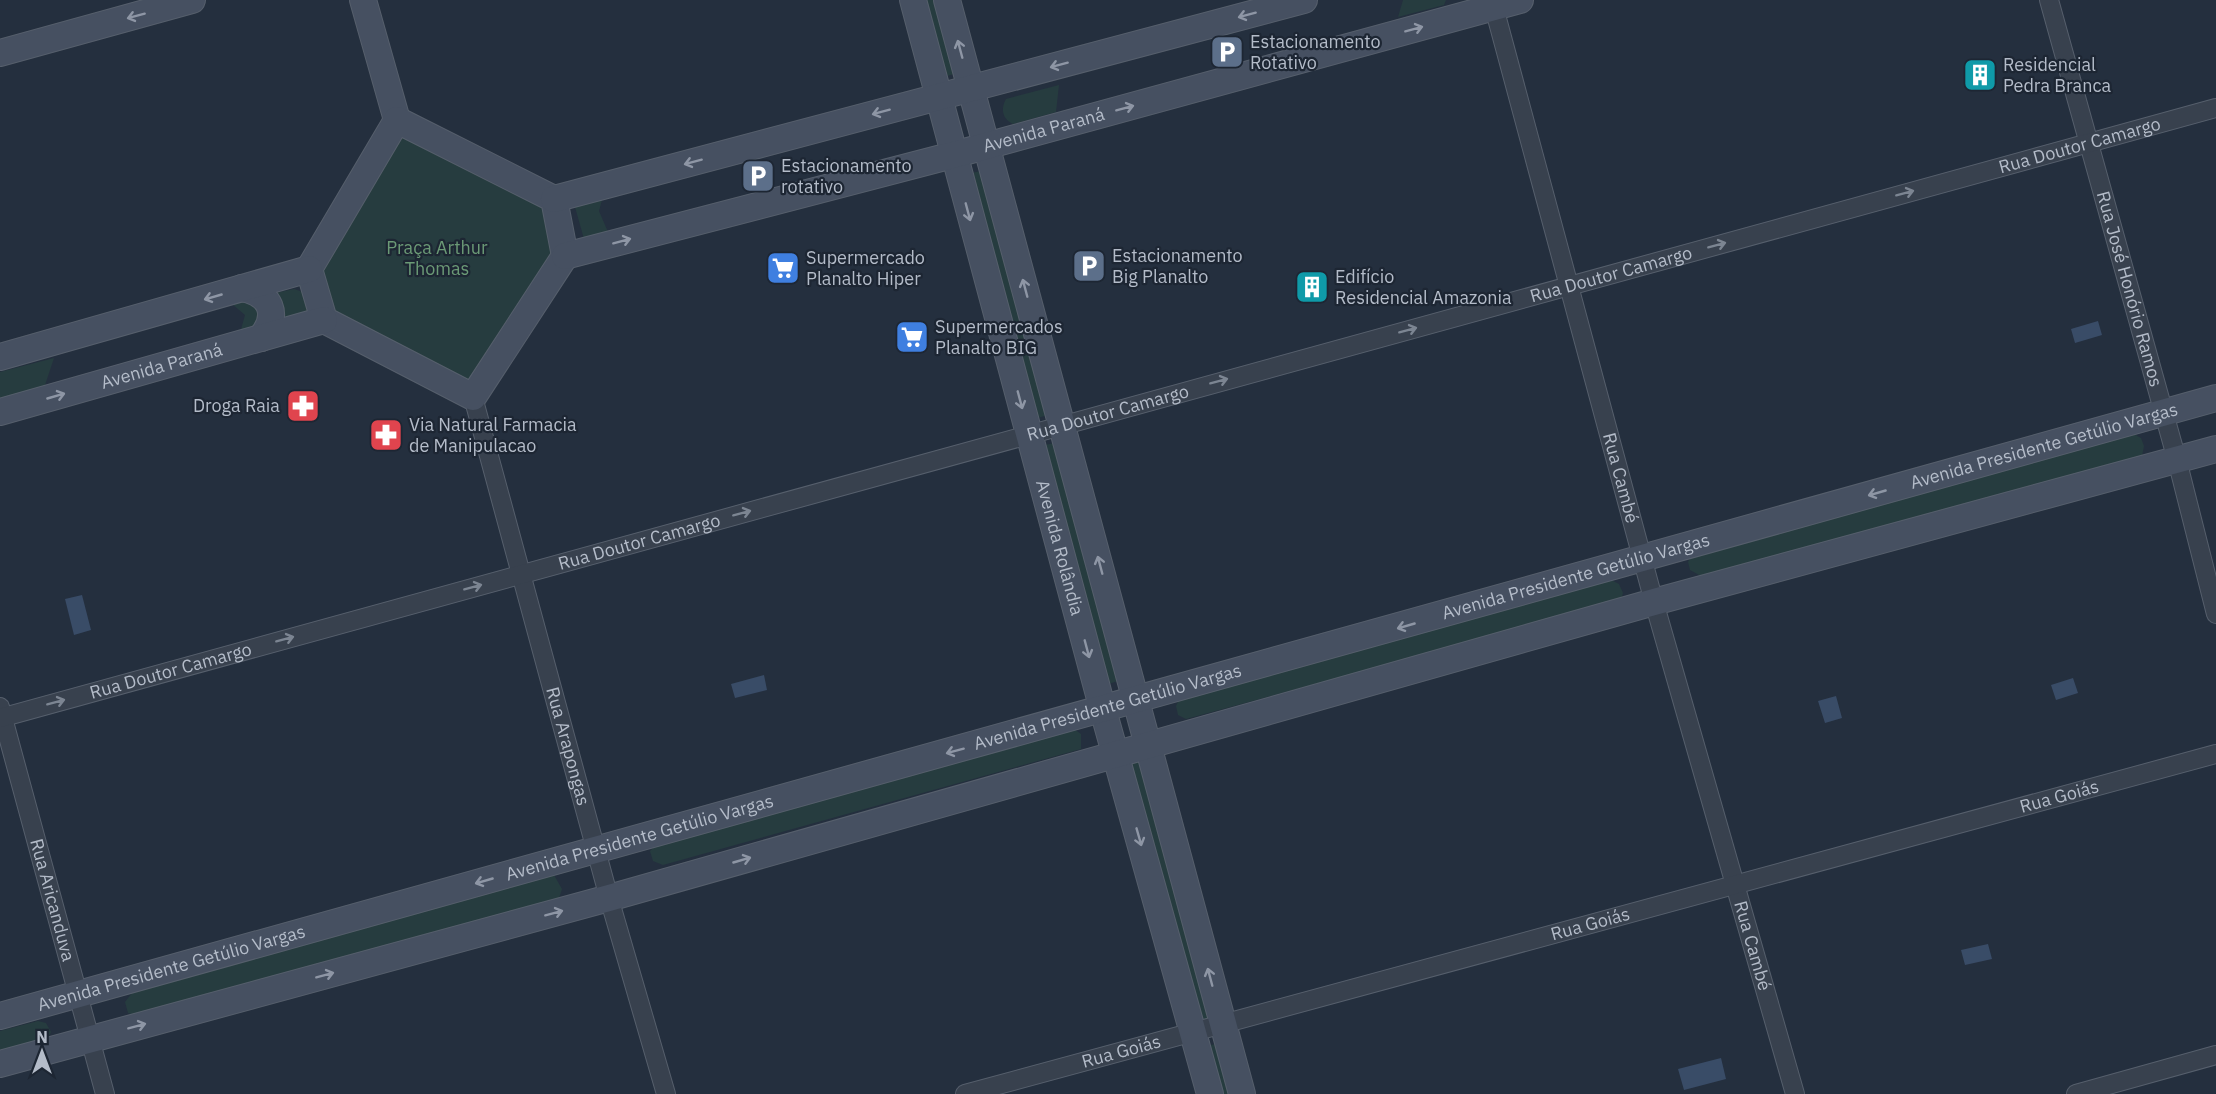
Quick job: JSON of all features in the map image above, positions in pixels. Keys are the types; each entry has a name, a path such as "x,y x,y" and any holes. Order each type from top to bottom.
{"street":[{"path":"0,53 192,0"},
{"path":"0,357 309,269 397,120 363,0"},
{"name":"Avenida Rolândia","path":"913,0 1103,710 1210,1094"},
{"name":"Avenida Rolândia","path":"947,0 1242,1094"},
{"path":"397,120 554,199 1304,0"},
{"name":"Avenida Paraná","path":"565,256 987,146 1493,4 1520,0"},
{"name":"Rua José Honório Ramos","path":"2049,0 2177,460 2216,614"},
{"name":"Rua Cambé","path":"1493,4 1654,602 1795,1094"},
{"name":"Rua Doutor Camargo","path":"1,713 523,574 2216,108"},
{"path":"309,269 324,320 473,397 565,256 554,199"},
{"path":"242,288 256,291 267,300 272,313 270,327 261,338"},
{"name":"Avenida Paraná","path":"2,410 324,320"},
{"name":"Rua Arapongas","path":"473,397 523,574 609,898 666,1094"},
{"name":"Avenida Presidente Getúlio Vargas","path":"0,1016 1644,560 2216,398"},
{"path":"0,1064 609,898 1654,602 2216,449"},
{"name":"Rua Aricanduva","path":"1,713 105,1094"},
{"name":"Rua Goiás","path":"965,1094 2216,754"},
{"path":"2076,1094 2216,1054"}],"green space":[{"path":"919,0 937,0 957,73 941,78"},
{"path":"1403,0 1446,0 1444,5 1398,17"},
{"path":"1059,85 1056,112 1013,124 1005,117 1003,107 1006,99"},
{"name":"Praça Arthur Thomas","path":"397,120 554,199 565,256 473,397 324,320 309,269"},
{"path":"981,171 1048,415 1034,419 967,174"},
{"path":"602,200 599,211 608,232 584,239 575,207"},
{"path":"294,289 306,293 309,313 278,324 270,294"},
{"path":"251,298 257,300 260,327 240,333 245,315 232,304"},
{"path":"54,358 43,391 6,400 0,398 0,372"},
{"path":"2134,434 2141,438 2144,446 2142,456 1701,576 1690,570 1688,562 1693,553"},
{"path":"1054,443 1118,681 1105,685 1041,446"},
{"path":"1611,580 1619,584 1623,593 1620,602 1186,719 1178,715 1176,706 1180,698"},
{"path":"1074,729 1081,734 1081,749 663,865 653,861 650,851 657,844"},
{"path":"1140,760 1208,1019 1197,1022 1128,763"},
{"path":"554,875 562,889 559,898 139,1016 128,1013 125,1002 132,993"},
{"path":"38,1021 46,1023 51,1032 47,1040 0,1052 0,1031"},
{"path":"1215,1044 1230,1094 1217,1094 1203,1047"}],"water":[{"path":"2098,321 2102,335 2075,343 2071,329"},
{"path":"82,595 91,630 74,635 65,599"},
{"path":"764,675 767,690 735,698 731,684"},
{"path":"2073,678 2078,693 2056,700 2051,685"},
{"path":"1836,696 1842,718 1825,723 1818,701"},
{"path":"1988,944 1992,959 1965,965 1961,950"},
{"path":"1721,1058 1726,1079 1684,1090 1678,1069"}],"place":[{"name":"Estacionamento Rotativo","path":"1227,52"},
{"name":"Residencial Pedra Branca","path":"1980,75"},
{"name":"Estacionamento rotativo","path":"758,176"},
{"name":"Estacionamento Big Planalto","path":"1089,266"},
{"name":"Supermercado Planalto Hiper","path":"783,268"},
{"name":"Edifício Residencial Amazonia","path":"1312,287"},
{"name":"Supermercados Planalto BIG","path":"912,337"},
{"name":"Droga Raia","path":"303,406"},
{"name":"Via Natural Farmacia de Manipulacao","path":"386,435"}]}
